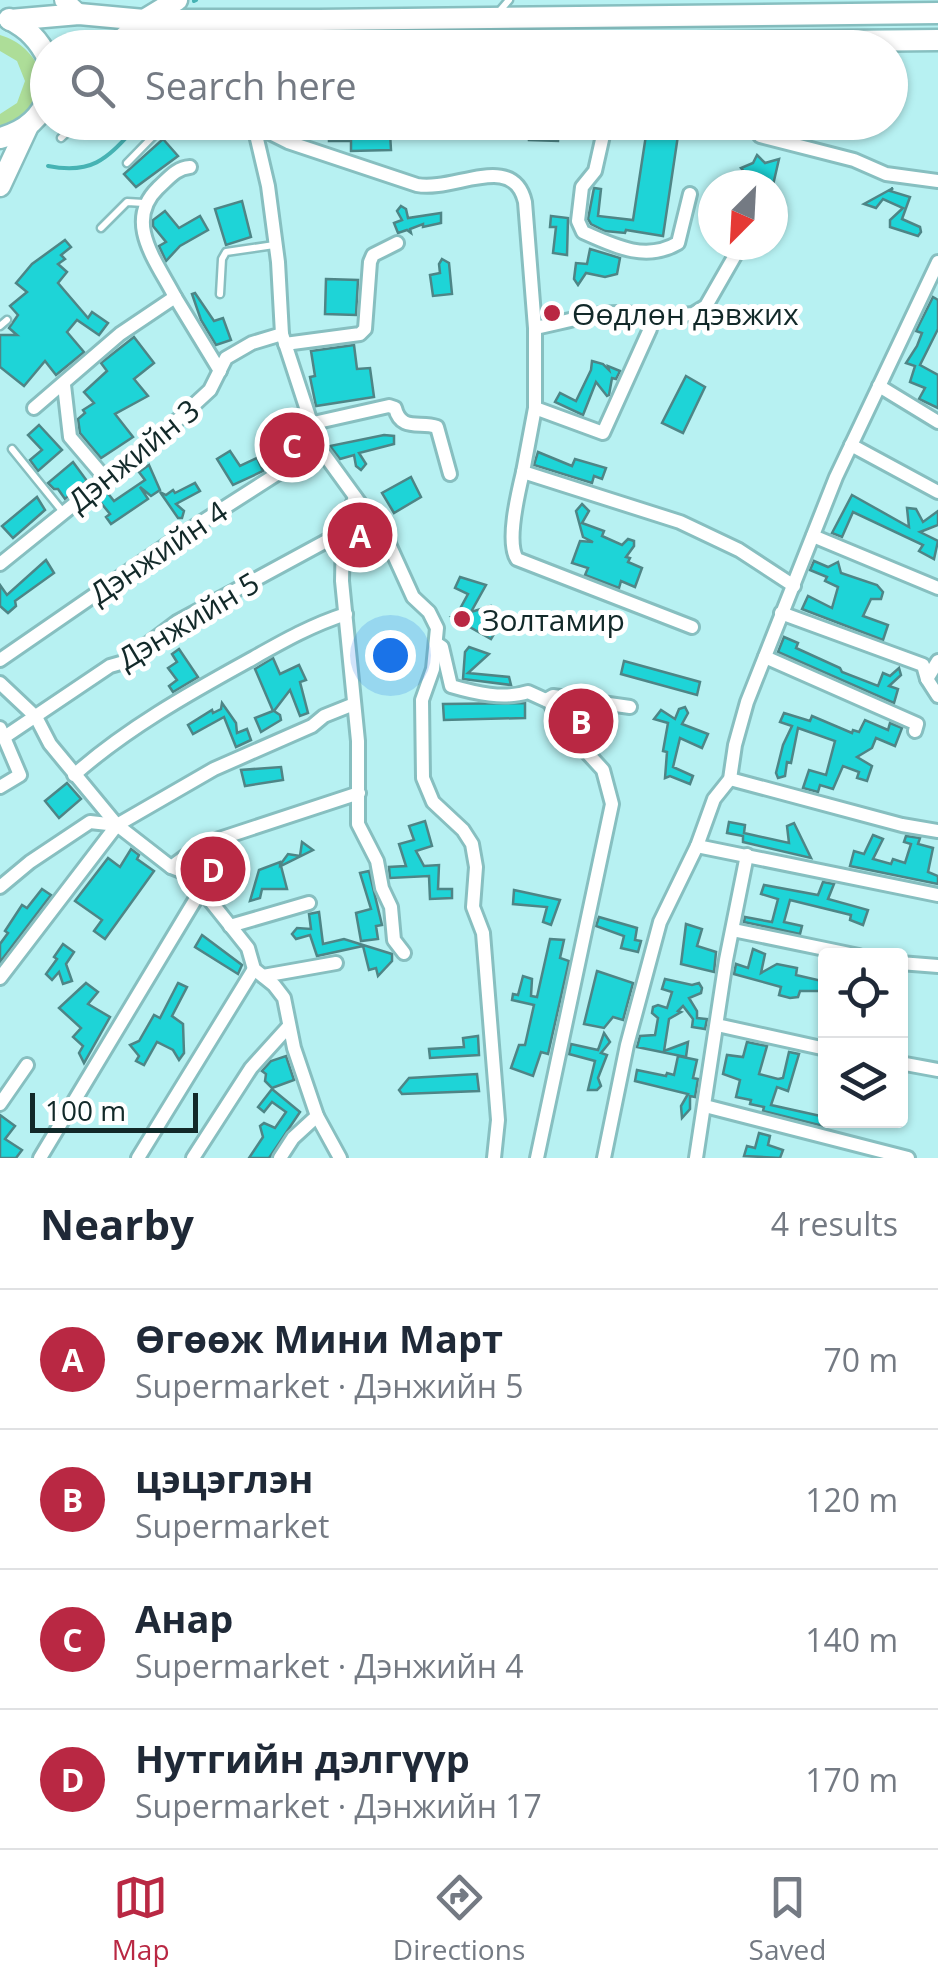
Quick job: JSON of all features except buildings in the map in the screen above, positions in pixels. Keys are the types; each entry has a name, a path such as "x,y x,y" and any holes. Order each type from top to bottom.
{"main road":[{"path":"19,14 114,0"},
{"path":"132,30 176,0"},
{"path":"218,0 230,14 243,19"},
{"path":"72,7 144,20 493,18 639,8 932,9"},
{"path":"72,7 104,30"},
{"path":"908,40 938,40"},
{"path":"0,186 30,123"},
{"path":"0,138 28,126"}],"street":[{"path":"257,140 268,186 283,339 309,424 318,447 388,542 413,597 429,612 437,628 429,686 422,700 423,778 433,802 463,830 476,858 472,896 483,933 486,965 498,1120 494,1158"},
{"path":"284,140 417,185 437,186 495,174 518,183 525,202 536,328 534,408 516,498 512,552 517,560 692,627"},
{"path":"602,140 596,170 582,186 578,221 583,232 626,250 654,254 667,250 678,243 690,194"},
{"path":"776,140 854,160 886,174 938,181"},
{"path":"190,166 178,169 144,204 141,213 148,248 220,370"},
{"name":"Дэнжийн 3","path":"0,564 170,428 210,390 226,358 252,343 360,334 365,330 370,262 373,255 397,243"},
{"path":"536,328 596,314 648,318 693,314 706,306 733,260"},
{"path":"604,1158 627,1045 660,922 697,846 714,799 730,779 747,702 781,613 852,445 938,262"},
{"path":"34,408 120,334 175,297"},
{"path":"534,408 604,433 650,329 648,318"},
{"path":"64,385 70,437 104,478"},
{"path":"879,386 938,422"},
{"path":"309,424 389,406 395,408 404,423 437,427 450,474"},
{"path":"852,445 938,492"},
{"name":"Дэнжийн 4","path":"0,660 318,447"},
{"path":"523,472 680,522 739,550 794,586"},
{"path":"356,497 344,532 358,824 377,860 382,888 392,907 394,940 404,952"},
{"name":"Дэнжийн 5","path":"3,732 36,717 110,666 124,662 178,622 344,532"},
{"path":"813,536 938,588"},
{"path":"781,613 923,665 938,696"},
{"path":"74,775 104,748 212,680 319,622 346,614"},
{"path":"436,643 442,646 450,686 514,696 528,692 546,700 559,722 603,770 612,804 536,1158"},
{"path":"764,656 918,724 915,732"},
{"path":"927,678 938,661"},
{"path":"0,683 36,717 50,744 117,826 171,867 189,874 248,948 258,972 284,998 317,1116 340,1158"},
{"path":"546,700 553,696 630,707"},
{"path":"0,978 117,826 214,769 354,704"},
{"path":"0,787 20,775 3,732"},
{"path":"730,779 938,831"},
{"path":"171,867 201,845 359,792"},
{"path":"0,887 90,822 117,826"},
{"path":"697,846 938,895"},
{"path":"696,1158 746,855"},
{"path":"40,1158 202,890"},
{"path":"230,926 309,903"},
{"path":"734,930 820,948"},
{"path":"258,972 336,963"},
{"path":"908,964 938,966"},
{"path":"138,1158 258,972"},
{"path":"717,1025 818,1047"},
{"path":"193,1158 251,1068 289,1026"},
{"path":"908,1064 938,1070"},
{"path":"0,1104 28,1065"},
{"path":"705,1106 908,1158"},
{"path":"280,1158 317,1116"}],"lane":[{"path":"493,18 509,0"},
{"path":"127,163 149,140"},
{"path":"101,228 128,202 144,204"},
{"path":"220,294 226,252 275,245"},
{"path":"12,449 63,512"}],"green space":[{"path":"0,35 30,55 30,111 0,129 0,114 17,103 25,81 17,61 0,51"}],"waterway":[{"path":"48,166 91,165 124,140"}],"place":[{"name":"Өөдлөн дэвжих","path":"552,313"},
{"name":"Анар","path":"292,445"},
{"name":"Өгөөж Мини Март","path":"360,535"},
{"name":"Золтамир","path":"462,619"},
{"name":"цэцэглэн","path":"581,721"},
{"name":"Нутгийн дэлгүүр","path":"213,869"}]}
